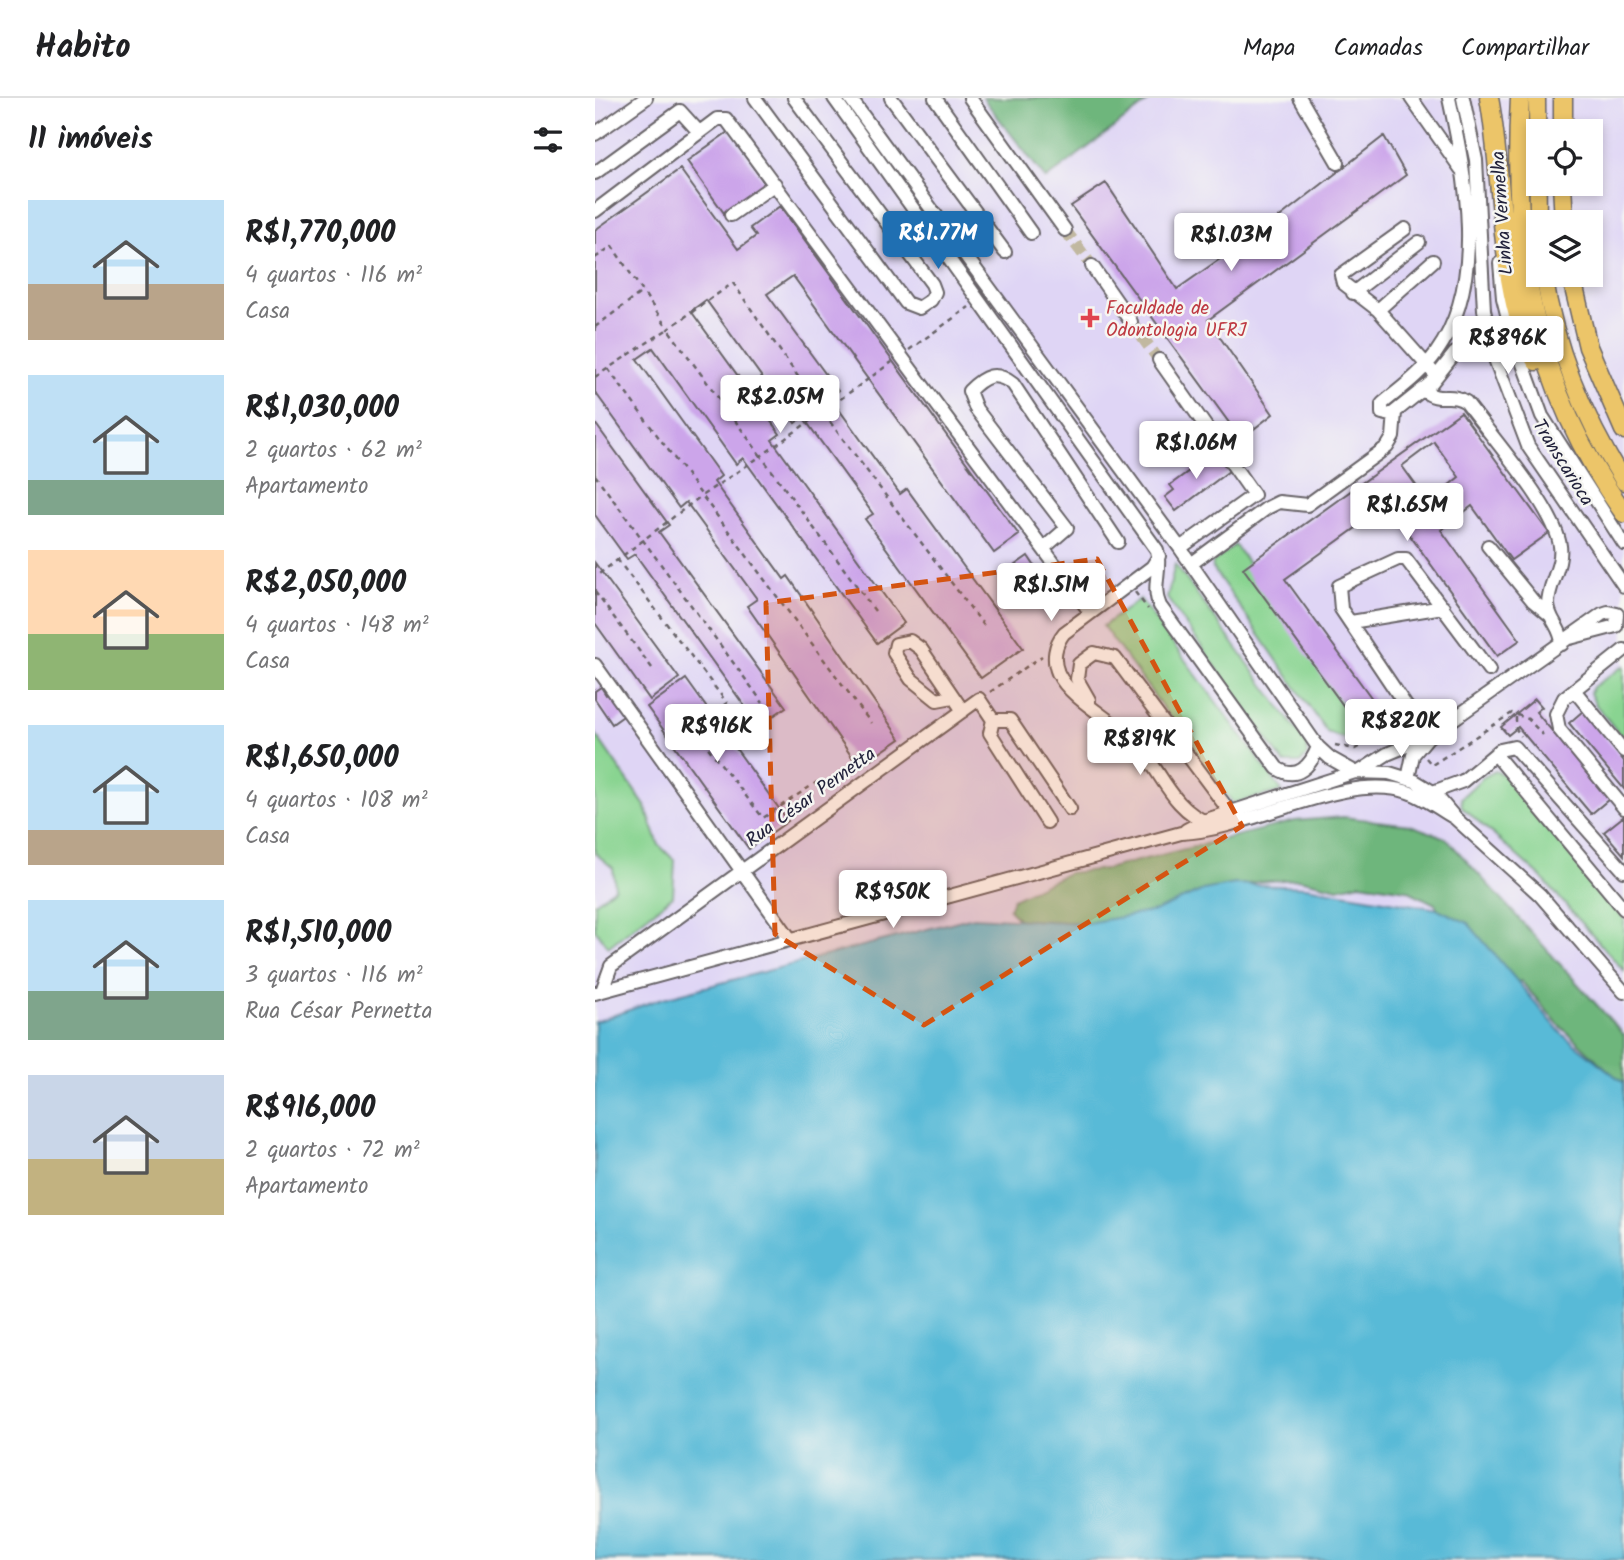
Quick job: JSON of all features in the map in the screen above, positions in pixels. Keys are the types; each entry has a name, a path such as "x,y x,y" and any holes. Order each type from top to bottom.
{"highway":[{"path":"1489,98 1512,280 1524,335 1564,410"},
{"name":"Linha Vermelha","path":"1520,98 1517,173 1523,265 1540,344 1564,410 1587,457 1624,513"},
{"path":"1564,119 1565,98"},
{"path":"1574,287 1588,347 1624,430"}],"main road":[{"name":"Linha Vermelha","path":"1537,98 1538,210"},
{"name":"Linha Vermelha","path":"1546,287 1558,337 1578,394 1624,482"}],"street":[{"path":"595,134 646,98"},
{"path":"755,98 906,303 919,308 931,300 935,292 932,285 795,98"},
{"path":"834,98 1159,556 1155,588 1160,606 1276,768 1289,773 1302,771 1313,760 1318,747"},
{"path":"850,98 1180,548 1318,747 1330,758 1357,772 1389,773 1433,792 1455,818 1540,895 1624,992"},
{"path":"891,98 1005,252"},
{"path":"935,98 1031,233"},
{"path":"970,98 1065,230"},
{"path":"1300,98 1338,163"},
{"path":"1411,98 1463,172"},
{"path":"1449,98 1463,172 1466,244 1463,289 1446,337 1427,365 1381,406 1386,416 1423,390 1455,353"},
{"name":"Transcarioca","path":"1463,98 1476,160 1484,310 1495,359 1528,446 1624,586"},
{"path":"595,173 680,111 699,132"},
{"path":"595,209 716,119 726,119 997,481 1090,612"},
{"path":"1497,172 1503,299 1527,381 1542,416 1624,544"},
{"path":"731,215 775,184"},
{"path":"1405,229 1341,275 1343,284 1378,310 1437,376"},
{"path":"1353,293 1419,242"},
{"path":"1378,310 1433,261"},
{"path":"1091,266 1132,322"},
{"path":"1159,360 1254,495 1180,548"},
{"path":"1044,548 1067,528 976,409 969,391 980,379 993,374 1003,376 1013,384 1118,542"},
{"path":"1423,390 1436,399 1456,397 1466,402 1549,515 1561,549 1551,586 1551,616"},
{"path":"1191,564 1267,508 1279,502 1307,505 1387,447 1393,437 1395,412"},
{"path":"1181,833 1203,821 1357,772 1387,754 1430,736 1566,641 1551,616 1533,601 1488,547"},
{"path":"1159,556 1152,567 1064,633 1056,647 1055,664 1062,679 1133,740 1181,807 1203,821 1227,827"},
{"path":"1430,736 1406,706 1338,601 1339,586 1398,559 1409,562 1489,670"},
{"path":"1352,622 1443,607"},
{"path":"953,697 937,700 911,679 894,653 896,644 910,641 921,649 963,711"},
{"path":"1624,650 1618,659 1574,690 1558,706 1556,714 1559,729 1624,808"},
{"path":"1093,706 1081,688 1077,672 1082,660 1100,653 1115,658 1122,666 1230,812"},
{"path":"595,665 739,871 791,940"},
{"path":"1574,690 1624,751"},
{"path":"979,699 993,720 990,733 1047,822"},
{"name":"Rua César Pernetta","path":"599,992 611,966 979,699"},
{"path":"993,720 1010,720 1070,809"},
{"path":"1408,779 1413,755 1430,736"},
{"path":"1433,792 1463,781 1506,747 1517,748 1624,871"},
{"path":"1495,754 1624,909"},
{"path":"1455,818 1454,799 1463,781"},
{"path":"599,992 1181,833 1227,827 1365,787 1409,792 1455,818"}],"path":[{"path":"595,258 612,246 668,329 875,611"},
{"path":"595,377 733,283 824,414 985,628"},
{"path":"595,327 643,291"},
{"path":"595,577 701,496 824,414 964,310"},
{"path":"608,369 871,723"},
{"path":"595,475 763,703"},
{"path":"617,559 727,703 692,727 763,818 817,782"},
{"path":"595,593 652,668"},
{"path":"979,699 1056,647"},
{"path":"1432,765 1512,713 1516,717 1528,719 1543,735"},
{"path":"1516,717 1516,729 1522,737"},
{"path":"1341,748 1355,749 1390,729 1406,735"}],"highlighted area":[{"path":"1097,559 1242,826 924,1025 775,934 766,603"}],"shaded area":[{"path":"595,98 1624,98 1624,1083 1562,1034 1468,923 1438,909 1306,887 1235,884 1036,921 973,917 660,999 595,1022"}],"green space":[{"path":"983,98 1153,98 1046,179"},
{"path":"1235,545 1366,731 1346,738 1327,732 1212,567 1213,562"},
{"path":"1175,564 1307,744 1307,755 1300,763 1284,763 1167,598"},
{"path":"1140,599 1282,791 1233,803 1103,626"},
{"path":"1624,666 1624,740 1595,704 1590,693 1593,687"},
{"path":"595,733 645,806 659,845 675,861 673,896 608,947 595,929 595,903 615,888 613,868 595,853"},
{"path":"1495,771 1505,775 1624,918 1624,971 1541,877 1462,807 1461,798 1482,778"},
{"path":"1343,817 1410,825 1446,838 1624,1035 1624,1085 1558,1024 1521,981 1502,988 1462,953 1435,904 1407,890 1360,883 1338,888 1299,879 1256,882 1222,890 1146,924 1023,924 1009,909 1013,899 1068,873 1106,869 1295,821"}],"water":[{"path":"1235,884 1306,887 1438,909 1468,923 1562,1034 1624,1083 1624,1560 595,1560 595,1022 660,999 973,917 1087,923 1156,911 1203,890"}],"building":[{"path":"728,132 765,184 724,213 687,161"},
{"path":"1384,136 1406,175 1208,320 1273,414 1241,439 1071,206 1106,183 1177,289 1277,219"},
{"path":"680,169 738,249 756,236 750,228 780,206 1019,535 994,553 793,276 767,294 838,391 830,397 900,494 907,489 1023,648 981,678 865,519 873,514 803,417 795,423 706,300 691,311 780,434 772,440 904,623 877,643 743,458 736,464 653,348 637,359 721,476 714,482 784,579 788,576 900,739 859,767 747,606 757,599 686,502 679,508 595,392 595,230"},
{"path":"1461,412 1549,533 1511,560 1472,506 1441,530 1520,640 1497,656 1388,505 1285,579 1386,718 1364,734 1243,568","holes":["1434,442 1459,477 1428,502 1402,466"]},
{"path":"595,423 669,525 659,532 786,707 759,726 635,554 627,559 595,515"},
{"path":"1215,452 1229,471 1176,511 1165,497 1174,490 1170,485"},
{"path":"1028,556 1040,574 1020,587 1008,570"},
{"path":"595,563 679,678 650,700 595,623"},
{"path":"686,679 788,821 749,849 647,707"},
{"path":"601,687 606,695 611,692 626,714 612,724 595,699 595,691"},
{"path":"1535,699 1542,707 1536,712 1609,799 1591,814 1518,727 1508,735 1501,727"},
{"path":"1583,711 1624,761 1624,789 1569,723"},
{"path":"1624,816 1624,855 1604,832"}],"tunnel":[{"path":"1065,230 1092,266"},
{"path":"1131,322 1159,360"}],"place":[{"name":"Faculdade de Odontologia UFRJ","path":"1090,318"}]}
